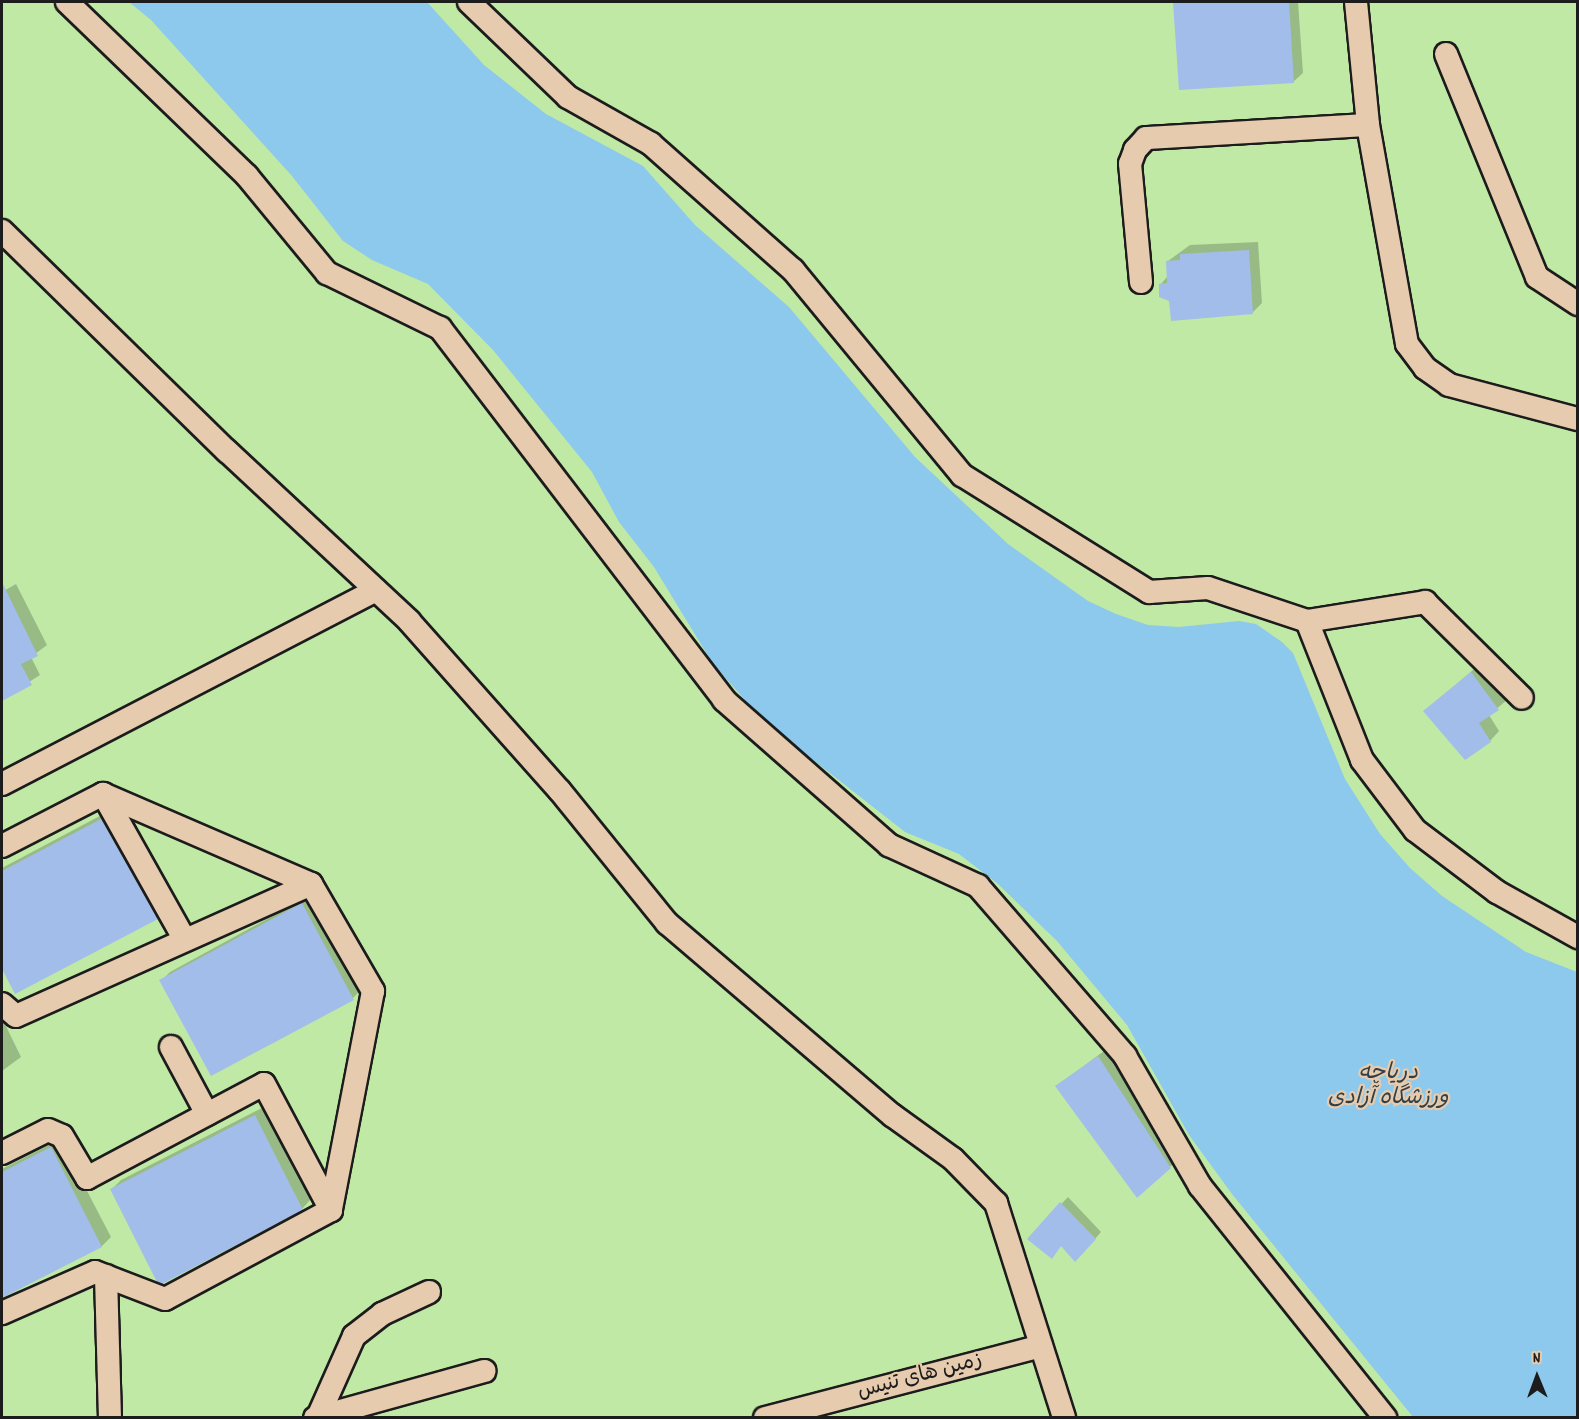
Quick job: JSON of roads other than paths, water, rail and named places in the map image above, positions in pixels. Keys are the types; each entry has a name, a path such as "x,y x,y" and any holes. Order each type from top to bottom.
{"lane":[{"path":"67,2 247,176 327,273 440,328 724,700 889,846 978,886 1125,1056 1200,1185 1385,1418"},
{"path":"469,2 568,97 651,144 793,270 962,476 1149,592 1208,588 1307,621 1425,602 1522,698"},
{"path":"1356,2 1368,125 1407,344 1425,368 1449,386 1578,419"},
{"path":"1446,54 1537,277 1578,304"},
{"path":"1141,282 1130,164 1135,150 1146,138 1368,125"},
{"path":"2,231 409,621 560,791 667,923 892,1115 953,1159 996,1203 1060,1412"},
{"path":"2,784 376,590"},
{"path":"1307,621 1362,760 1415,830 1497,892 1578,938"},
{"path":"2,846 103,794"},
{"path":"103,794 310,884 373,991 331,1210"},
{"path":"103,794 185,940"},
{"path":"2,1004 16,1016 310,884"},
{"path":"171,1047 207,1114"},
{"path":"2,1153 48,1130 62,1136 87,1178 264,1084 331,1210"},
{"path":"2,1313 95,1272 165,1299 331,1210"},
{"path":"106,1276 110,1418"},
{"path":"317,1417 354,1336 382,1314 429,1292"},
{"name":"زمین های تنیس","path":"765,1418 1041,1346"},
{"path":"317,1417 485,1371"}],"water":[{"name":"دریاچه ورزشگاه آزادی","path":"129,2 427,2 484,65 546,114 643,166 695,225 789,307 915,457 1008,544 1088,601 1116,614 1148,625 1179,627 1239,621 1256,624 1282,642 1293,653 1345,779 1380,834 1410,868 1442,896 1526,952 1577,972 1577,1417 1413,1417 1232,1194 1189,1135 1127,1025 1057,941 998,884 959,854 905,832 789,741 746,701 713,664 654,567 619,522 592,472 493,350 428,284 372,260 343,241 292,176 151,20"}]}
